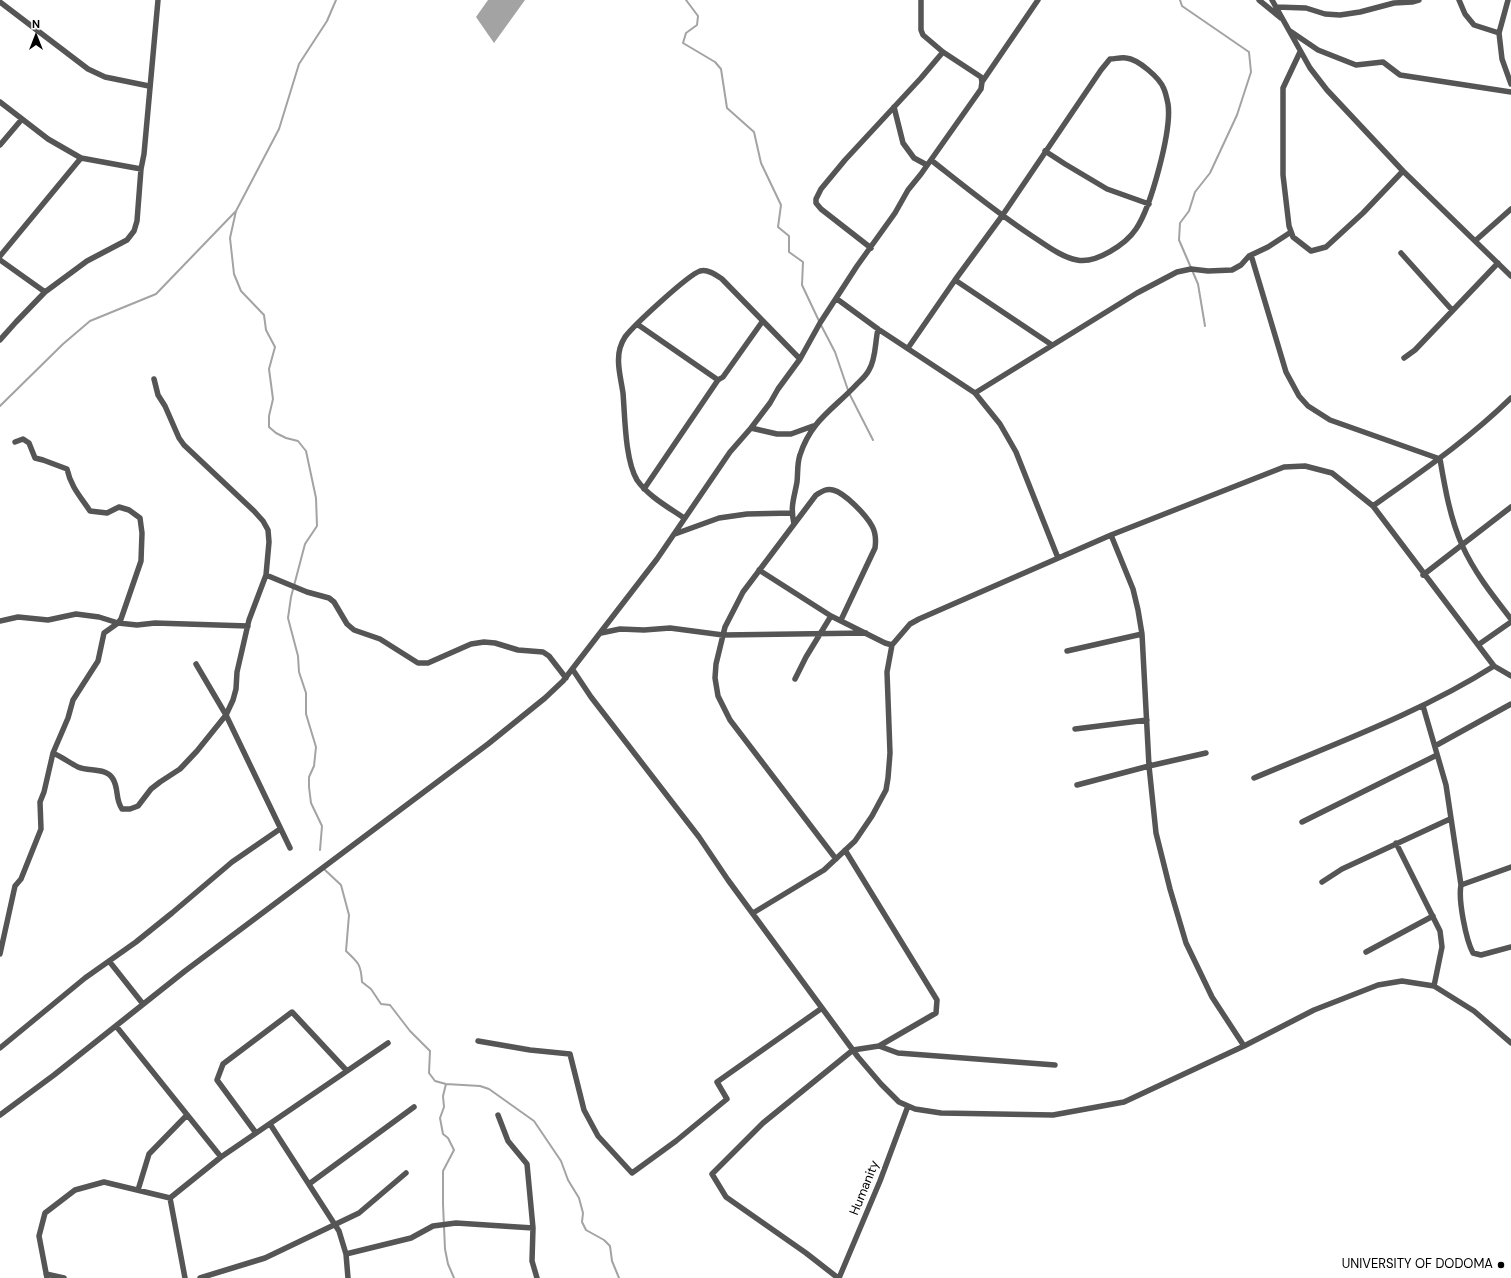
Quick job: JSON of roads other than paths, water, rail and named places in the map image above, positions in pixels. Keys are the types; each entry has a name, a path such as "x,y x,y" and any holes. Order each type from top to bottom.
{"street":[{"path":"0,340 44,292 87,261 127,240 134,230 137,221 141,169 144,154 158,0"},
{"path":"921,0 921,30 923,35 943,52 981,77 982,82"},
{"path":"0,1115 54,1075 185,971 488,744 545,698 566,678 674,534 730,452 751,428 800,359 820,323 908,190 929,163 981,88 982,82 1038,0"},
{"path":"1259,0 1282,20"},
{"path":"1272,0 1300,52 1327,90 1403,171 1511,276"},
{"path":"1276,7 1306,8 1325,14 1340,14 1360,12 1394,3 1419,0"},
{"path":"1459,0 1465,14 1474,25 1499,33"},
{"path":"1508,0 1499,33 1502,58 1511,84"},
{"path":"0,2 88,69 104,77 149,86"},
{"path":"1288,30 1318,50 1356,64 1383,62 1400,75 1511,92"},
{"path":"870,248 821,209 816,203 816,199 821,189 943,52"},
{"path":"1300,52 1283,88 1283,175 1289,226 1293,237 1311,251 1326,247 1363,213 1403,171"},
{"path":"894,107 904,143 914,158 929,163 1002,216 1057,252 1078,260 1097,258 1122,244 1136,230 1149,204 1166,130 1168,106 1164,88 1156,77 1139,63 1126,58 1110,59 1045,151 1002,216 908,348"},
{"path":"0,102 48,138 81,158 141,169"},
{"path":"0,145 22,119"},
{"path":"1045,151 1107,189 1149,204"},
{"path":"0,256 81,158"},
{"path":"1475,241 1511,209"},
{"path":"975,394 1137,293 1177,272 1191,269 1208,271 1232,270 1241,265 1251,255 1268,247 1291,232"},
{"path":"1401,253 1452,310"},
{"path":"1251,255 1286,372 1296,390 1308,406 1330,420 1440,459"},
{"path":"0,260 44,292"},
{"path":"1404,358 1415,350 1498,263"},
{"path":"684,518 644,489 636,478 629,454 619,363 620,349 624,338 637,324 695,273 702,271 711,272 722,279 762,322 800,359"},
{"path":"955,280 1052,345"},
{"path":"837,298 878,329 975,394 1000,424 1016,452 1058,558"},
{"path":"644,489 718,380 723,377 762,322"},
{"path":"637,324 718,380"},
{"path":"794,524 791,513 800,456 814,426 849,393 869,370 873,361 878,329"},
{"path":"53,754 68,760 78,767 100,771 110,776 114,780 117,792 117,802 122,808 130,810 138,806 151,789 180,769 197,751 226,715 236,689 237,672 248,626 266,575 269,542 268,530 263,521 184,445 179,438 165,406 158,395 154,379"},
{"path":"1373,506 1440,459 1489,419 1511,398"},
{"path":"751,428 777,434 791,434 814,426"},
{"path":"0,954 15,886 21,879 41,829 40,802 44,792 53,754 68,718 73,700 98,662 104,633 118,623 126,607 134,577 141,561 142,533 140,518 130,510 119,507 107,513 90,511 76,493 67,469 35,458 29,443 23,439 15,442"},
{"path":"1440,459 1447,498 1462,544 1470,560 1511,621 1478,645"},
{"path":"753,913 824,870 855,841 872,816 886,790 890,762 887,672 892,645 910,624 1111,535 1284,466 1305,466 1332,474 1373,506 1423,575 1494,666 1511,676"},
{"path":"836,859 730,720 718,696 715,678 716,664 724,627 743,592 816,495 824,490 833,490 843,495 855,506 872,527 876,538 875,548 842,620"},
{"path":"1423,575 1511,507"},
{"path":"674,534 719,518 747,514 791,513"},
{"path":"1111,535 1133,589 1142,634 1149,766 1156,833 1170,889 1186,943 1212,996 1244,1046"},
{"path":"759,570 831,616 892,645"},
{"path":"266,575 307,592 329,598 334,602 347,624 354,630 380,639 418,663 428,663 460,647 470,644 484,642 495,643 518,650 543,652 549,656 566,678"},
{"path":"0,621 18,617 48,620 76,614 118,623 137,625 155,623 248,626"},
{"path":"795,679 806,657 831,616"},
{"path":"601,633 620,629 644,630 670,628 723,635 866,633"},
{"path":"1067,651 1142,634"},
{"path":"196,664 226,715 290,848"},
{"path":"1254,778 1423,706 1471,681 1494,666"},
{"path":"573,670 591,697 699,837 728,880 853,1050 881,1084 899,1102 915,1109 941,1113 1053,1115 1124,1102 1244,1046 1314,1010 1378,985 1402,981 1434,986 1474,1011 1511,1044"},
{"path":"1435,746 1511,704"},
{"path":"1423,706 1446,786 1450,819 1453,824 1464,920 1470,947 1473,953 1481,955 1511,947"},
{"path":"1075,729 1147,720"},
{"path":"1076,785 1206,753"},
{"path":"1302,822 1437,755"},
{"path":"1322,882 1342,869 1450,819"},
{"path":"0,1048 85,978 136,942 232,862 280,829"},
{"path":"1396,843 1440,931 1442,947 1434,986"},
{"path":"839,1278 726,1197 712,1174 763,1123 853,1050 879,1046 936,1013 937,1000 845,850"},
{"path":"1461,885 1511,867"},
{"path":"1366,952 1433,916"},
{"path":"109,961 143,1004"},
{"path":"478,1041 530,1050 570,1054 584,1110 598,1136 632,1173 676,1141 727,1099 717,1082 822,1008"},
{"path":"256,1133 217,1080 223,1064 292,1012 347,1071"},
{"path":"116,1026 221,1157"},
{"path":"170,1198 221,1157 388,1043"},
{"path":"879,1046 898,1053 1055,1065"},
{"name":"Humanity","path":"839,1278 880,1181 908,1106"},
{"path":"309,1184 414,1107"},
{"path":"138,1190 149,1154 187,1115"},
{"path":"498,1115 508,1141 527,1164 533,1228 532,1262 537,1278"},
{"path":"270,1124 339,1231 346,1254 348,1278"},
{"path":"200,1278 265,1258 358,1213 406,1172"},
{"path":"64,1278 47,1276 40,1236 45,1213 75,1190 104,1182 170,1198"},
{"path":"170,1198 185,1278"},
{"path":"346,1254 411,1238 433,1226 456,1223 533,1228"}],"waterway":[{"path":"0,406 63,344 90,321 156,294 236,211 279,129 299,64 327,21 336,0"},
{"path":"686,0 698,16 697,25 686,33 683,43 715,62 721,69 727,108 754,132 761,163 781,205 778,227 789,236 789,252 803,262 802,285 819,321"},
{"path":"1180,0 1182,6 1249,52 1251,72 1237,115 1210,173 1195,192 1189,211 1180,223 1179,240 1198,284 1205,326"},
{"path":"236,211 230,238 234,274 241,291 264,315 266,330 275,347 269,369 273,399 269,416 269,427 276,433 286,438 298,441 306,451 316,498 317,526 305,544 291,597 288,618 298,656 299,672 306,693 306,714 316,747 314,766 309,777 309,787 311,803 322,826 320,850"},
{"path":"821,325 835,352 849,393 873,440"},
{"path":"325,870 341,885 349,915 346,951 358,965 361,972 362,982 371,989 381,1004 390,1005 410,1031 430,1051 429,1073 435,1081 446,1084 480,1086 489,1089 534,1121 561,1161 568,1180 579,1198 583,1213 582,1222 586,1230 604,1240 610,1246 612,1261 619,1278"},
{"path":"446,1084 443,1096 444,1107 440,1118 443,1134 448,1138 454,1150 443,1171 443,1204 445,1249 448,1264 454,1278"}],"place":[{"name":"UNIVERSITY OF DODOMA","path":"1501,1265"}]}
